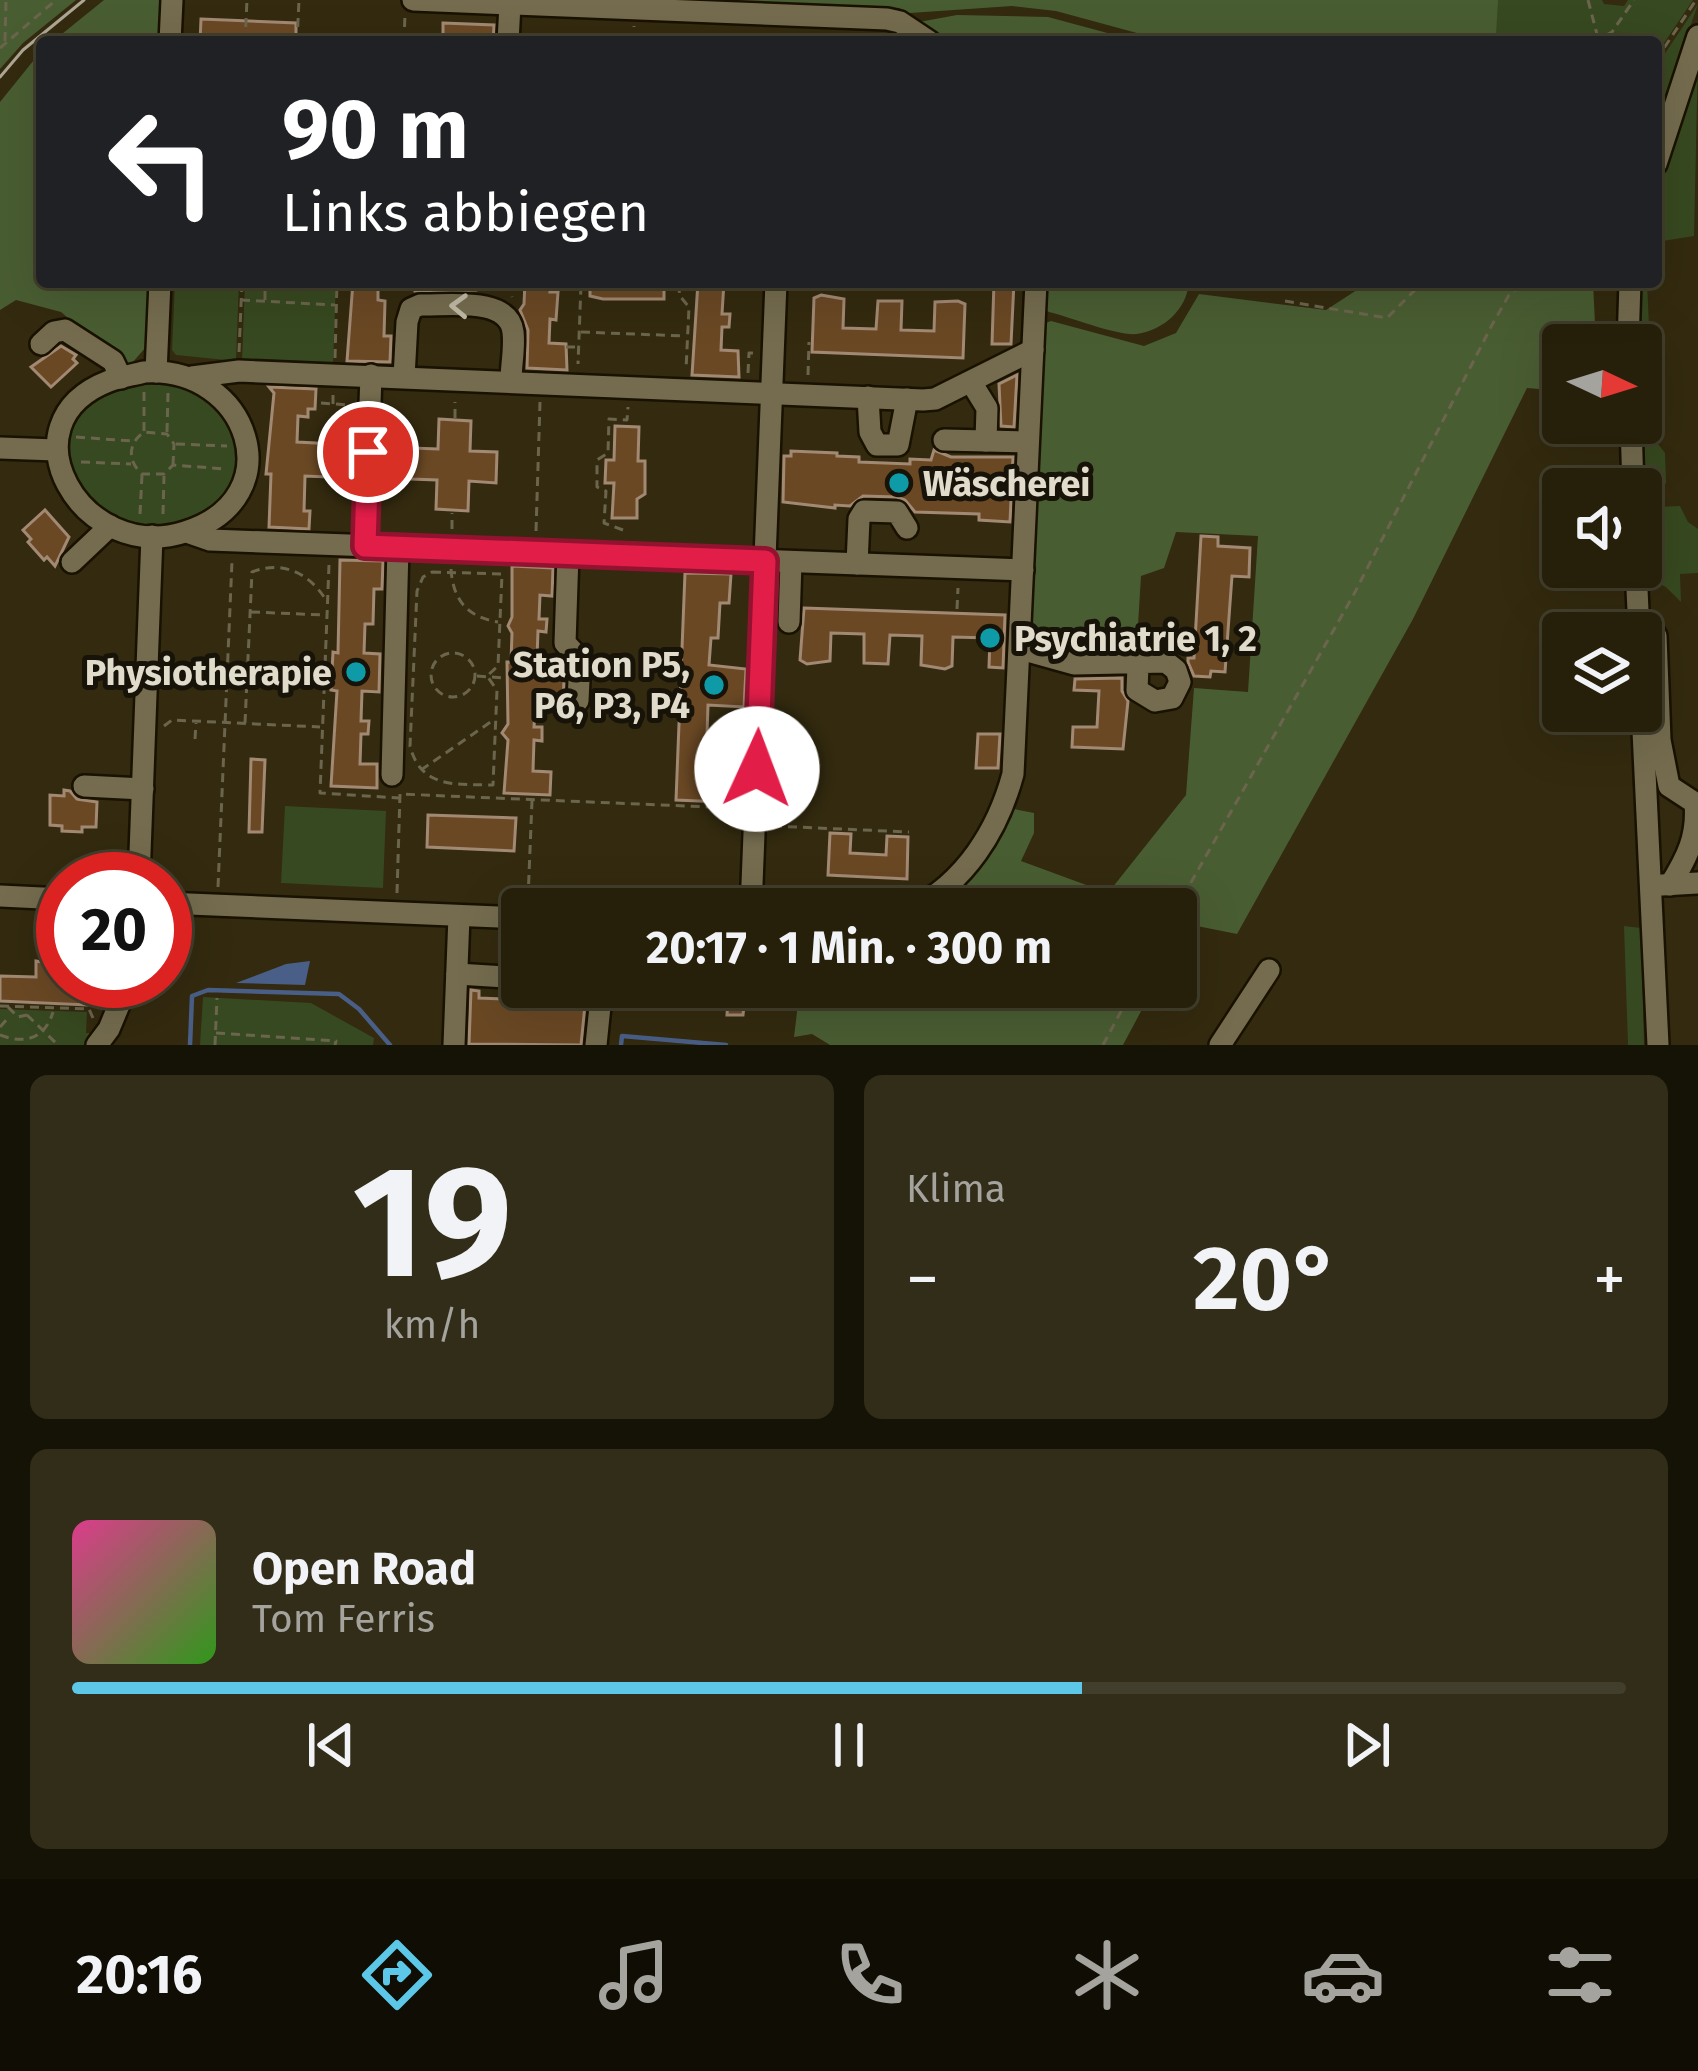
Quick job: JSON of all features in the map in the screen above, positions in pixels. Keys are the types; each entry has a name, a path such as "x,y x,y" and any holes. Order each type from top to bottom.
{"lane":[{"path":"170,36 172,0"},
{"path":"409,0 886,19 900,22 919,36"},
{"path":"508,36 510,4"},
{"path":"783,36 784,15"},
{"path":"1662,146 1698,36"},
{"path":"157,372 160,288"},
{"path":"752,888 776,288"},
{"path":"944,888 989,834 1013,774 1036,288"},
{"path":"1629,324 1630,288"},
{"path":"404,377 411,309 420,305 491,307 503,313 513,328 511,381"},
{"path":"40,344 54,332 65,330 113,361 122,378"},
{"path":"1023,570 536,552 451,560 398,547 210,540 187,532 151,536 110,526 74,501 62,483 57,449 73,408 90,392 122,378 157,372 192,377 239,370 935,399 1033,350"},
{"path":"365,546 371,375"},
{"path":"187,532 237,494 249,459 233,411 192,377"},
{"path":"971,382 987,408 986,441"},
{"path":"868,397 870,432 877,445 898,446 907,399"},
{"path":"944,440 1028,442"},
{"path":"0,448 57,449"},
{"path":"857,564 859,519 864,511 897,512 907,528"},
{"path":"72,562 110,526"},
{"path":"140,852 151,536"},
{"path":"392,775 398,547"},
{"path":"568,554 565,643 580,659 578,700"},
{"path":"764,608 789,616 791,562"},
{"path":"1020,649 1074,664 1138,666"},
{"path":"1645,732 1660,885 1658,1045"},
{"path":"1660,732 1669,786 1695,803 1697,816 1695,840 1660,885"},
{"path":"84,786 143,789"},
{"path":"1660,885 1698,884"},
{"path":"0,896 36,898"},
{"path":"192,904 458,916 501,913"},
{"path":"454,1045 458,916"},
{"path":"1220,1045 1269,970"},
{"path":"457,974 501,977"},
{"path":"103,1037 116,1008"},
{"path":"596,1045 600,1008"}],"path":[{"path":"5,43 6,0"},
{"path":"0,48 56,0"},
{"path":"245,36 247,0"},
{"path":"297,36 299,0"},
{"path":"405,36 409,0"},
{"path":"1588,0 1596,36"},
{"path":"1605,36 1634,0"},
{"path":"1662,51 1696,0"},
{"path":"239,370 242,288"},
{"path":"265,288 265,302"},
{"path":"334,374 338,288"},
{"path":"578,384 581,288"},
{"path":"680,288 679,296 689,307 684,390"},
{"path":"1285,301 1387,318 1417,288"},
{"path":"1188,888 1354,594 1492,326 1518,288"},
{"path":"241,300 337,305"},
{"path":"580,332 687,336"},
{"path":"808,395 809,342"},
{"path":"566,347 579,347"},
{"path":"151,536 142,473 130,453 144,432 157,372"},
{"path":"157,372 167,434 174,444 173,465"},
{"path":"536,552 541,382"},
{"path":"321,403 370,406"},
{"path":"623,530 604,523 606,491 597,487 597,460 608,453 609,419 627,420"},
{"path":"144,432 167,434"},
{"path":"57,449 134,441"},
{"path":"174,444 249,459"},
{"path":"57,449 133,464"},
{"path":"151,536 164,474 173,465 249,459"},
{"path":"142,473 164,474"},
{"path":"329,545 320,794 399,798"},
{"path":"218,889 232,550"},
{"path":"451,560 452,588 464,608 478,619 500,622"},
{"path":"451,560 502,574 498,666 487,676 497,689 493,785 445,784 419,771 410,746 417,591 423,577 451,560"},
{"path":"244,723 252,572 289,568 327,601"},
{"path":"957,609 958,568"},
{"path":"250,612 327,615"},
{"path":"453,653 466,658 474,676 470,688 452,697 440,693 430,675 435,662 453,653"},
{"path":"474,676 505,677"},
{"path":"419,771 496,719"},
{"path":"145,727 157,728 172,720 322,727"},
{"path":"195,739 196,722"},
{"path":"397,913 400,794 532,799 909,832"},
{"path":"527,888 532,799"},
{"path":"215,1045 218,998"},
{"path":"0,1006 36,1007"},
{"path":"8,1006 11,1015"},
{"path":"27,1015 29,1007"},
{"path":"0,1035 26,1041 44,1031 54,1008 89,1009 103,1037"},
{"path":"1103,1045 1123,1008"},
{"path":"0,1028 11,1015 27,1015 58,1045"},
{"path":"216,1033 336,1041 335,1045"}],"green space":[{"path":"0,0 76,0 23,43 0,69"},
{"path":"104,0 161,0 161,36 59,36"},
{"path":"611,0 1498,0 1497,36 1148,36 1056,11 1012,6 881,15 901,8"},
{"path":"1301,0 1602,0 1624,6 1628,0 1693,0 1662,46 1662,36 1328,36"},
{"path":"1698,4 1663,104 1662,58"},
{"path":"957,15 1048,17 1119,36 930,36 908,24"},
{"path":"36,57 36,288 150,288 146,347 132,363 123,364 61,312 16,300 0,310 0,102"},
{"path":"1698,58 1694,236 1662,241 1662,179"},
{"path":"175,288 239,288 236,361 176,355 172,350"},
{"path":"245,288 336,288 333,364 242,361"},
{"path":"1040,288 1188,288 1172,317 1137,334 1106,329 1039,306"},
{"path":"1360,288 1593,288 1595,324 1542,324 1542,389 1527,388 1413,619 1237,934 1197,926 1197,888 1112,888 1186,795 1194,688 1248,692 1258,536 1176,532 1164,568 1141,576 1136,658 1068,655 1027,633 1038,326 1051,321 1144,346 1176,333 1199,294 1326,310"},
{"path":"1640,288 1647,288 1649,324 1638,324"},
{"path":"139,380 190,386 229,414 243,467 225,499 191,521 142,526 111,518 89,501 65,464 72,427 83,406"},
{"path":"1642,444 1658,444 1665,453 1666,483 1662,486 1662,468 1643,468"},
{"path":"1680,506 1698,529 1698,573 1680,574 1681,602 1662,585 1662,507"},
{"path":"285,806 386,811 383,888 281,883"},
{"path":"1009,808 1034,813 1034,833 1021,861 1094,888 938,888"},
{"path":"1624,926 1641,928 1644,1045 1628,1045"},
{"path":"203,997 311,1003 374,1038 373,1045 200,1045"},
{"path":"797,1008 1143,1008 1123,1045 830,1045 812,1034 794,1037"},
{"path":"0,1009 87,1012 86,1033 90,1033 85,1045 0,1045"}],"water":[{"path":"310,961 305,985 236,983 286,964"}],"building":[{"path":"201,19 296,23 296,36 200,36"},
{"path":"443,23 494,25 493,36 443,36"},
{"path":"353,288 378,288 378,300 385,301 384,336 391,336 390,362 347,361"},
{"path":"415,288 476,288 476,290"},
{"path":"525,288 558,292 549,343 566,344 567,370 527,368 528,330 520,310"},
{"path":"590,288 664,288 664,299 590,296"},
{"path":"698,288 724,288 722,314 730,314 729,327 722,327 721,350 738,351 739,377 692,375"},
{"path":"994,288 1014,288 1011,344 992,344"},
{"path":"814,298 844,299 843,328 876,329 878,301 902,301 901,330 934,331 935,302 965,304 963,358 812,352"},
{"path":"61,346 76,355 77,363 51,387 31,367"},
{"path":"1017,375 1014,427 1001,426 999,384"},
{"path":"269,387 316,389 315,409 308,409 308,417 298,416 297,442 354,445 352,478 305,476 304,511 310,511 309,529 269,527 271,474 266,474 274,393"},
{"path":"439,419 471,421 470,451 497,452 496,483 469,481 468,511 436,509 437,480 411,479 412,448 438,449"},
{"path":"615,426 639,427 638,461 645,461 645,494 637,499 637,518 612,518 614,483 605,483 606,460 614,460"},
{"name":"Wäscherei","path":"934,450 951,457 1013,457 1010,522 979,520 979,514 915,512 897,497 863,496 850,506 835,508 783,502 784,456 791,456 791,451 910,464 910,459 931,460"},
{"path":"45,510 69,537 55,566 28,542 31,539 23,530"},
{"path":"1201,536 1218,537 1218,546 1250,548 1249,577 1232,576 1225,672 1211,671 1210,677 1194,676 1188,662 1194,658"},
{"name":"Physiotherapie","path":"340,560 383,561 382,589 374,589 373,624 365,624 364,653 380,654 379,692 362,691 361,721 369,721 368,734 361,734 360,764 377,764 377,788 331,786 337,691 331,690 333,652 338,653"},
{"path":"512,566 553,568 552,596 540,595 539,619 547,619 546,632 538,631 537,658 557,659 565,665 563,698 536,697 534,727 542,727 542,741 534,740 533,771 551,772 550,795 504,793 508,740 502,733 508,724"},
{"name":"Station P5, P6, P3, P4","path":"685,573 731,574 729,603 720,603 718,638 711,638 709,665 746,669 744,707 708,705 707,735 715,735 714,749 706,748 705,778 723,778 722,802 676,800"},
{"name":"Psychiatrie 1, 2","path":"804,608 1005,615 1003,668 989,667 990,638 953,637 952,666 945,669 921,665 922,636 890,635 888,664 864,663 864,634 831,633 830,661 807,664 800,660"},
{"path":"1122,678 1128,701 1123,749 1072,747 1073,727 1097,727 1099,691 1074,690 1075,679"},
{"path":"978,734 1000,734 998,768 976,768"},
{"path":"251,759 265,760 262,832 249,832"},
{"path":"64,790 77,799 97,802 96,827 82,827 82,832 50,825 50,795 64,796"},
{"path":"428,815 516,818 514,851 427,847"},
{"path":"830,833 851,834 850,853 886,855 887,836 908,837 907,879 828,875"},
{"path":"0,976 36,977 36,1003 0,1001"},
{"path":"471,990 479,991 479,998 501,999 501,1008 585,1008 581,1045 469,1044"},
{"path":"727,1008 744,1008 743,1015 727,1015"}],"waterway":[{"path":"190,1045 192,996 208,990 339,994 390,1045"},
{"path":"621,1045 622,1036 726,1045"}],"tram line":[{"path":"40,36 84,0"},
{"path":"0,77 36,39"}],"place":[{"name":"Wäscherei","path":"899,483"},
{"name":"Psychiatrie 1, 2","path":"990,638"},
{"name":"Physiotherapie","path":"356,672"},
{"name":"Station P5, P6, P3, P4","path":"714,685"}],"route":[{"path":"368,452 365,546 765,561 757,769"}]}
